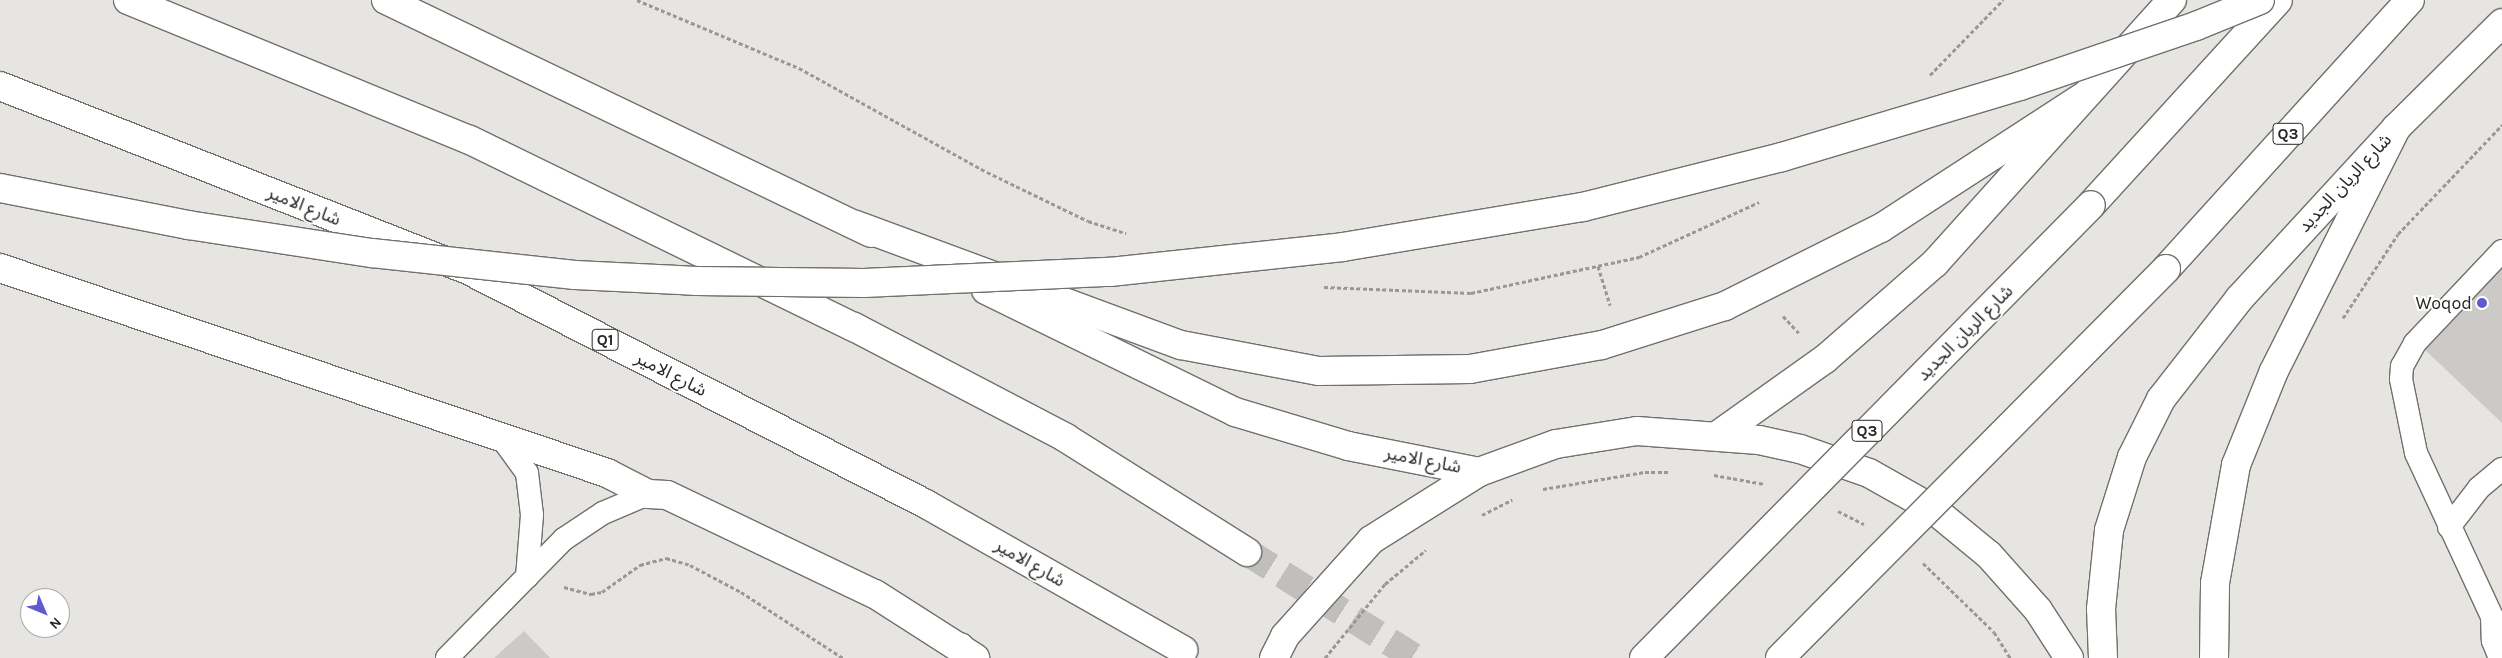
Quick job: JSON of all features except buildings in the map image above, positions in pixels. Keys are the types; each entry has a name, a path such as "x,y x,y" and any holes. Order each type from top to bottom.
{"main road":[{"path":"128,0 470,140 854,327 1066,438 1247,552"},
{"name":"شارع الامير","path":"386,0 856,226 1235,412 1348,446 1479,472"},
{"path":"1718,435 1825,359 1935,263 2081,98 2172,0"},
{"path":"0,188 188,225 372,253 576,275 697,281 864,283 1110,272 1342,247 1583,207 1782,157 2020,86 2196,26 2260,0"},
{"name":"شارع الريان الجديد","path":"1644,658 2091,205 2278,0"},
{"name":"Q3","path":"1780,658 2166,269 2410,0"},
{"name":"شارع الريان الجديد","path":"2103,658 2101,609 2109,530 2132,456 2162,399 2239,299 2396,128 2502,23"},
{"name":"شارع الامير","path":"0,86 468,270 926,504 1183,650"},
{"path":"856,226 1181,345 1319,371 1470,369 1624,339 1725,306 1881,228 2081,98"},
{"path":"2214,658 2215,583 2236,465 2278,362 2396,128"},
{"path":"0,268 607,473 648,494 667,496 796,554 875,594 968,654"},
{"path":"1274,658 1285,636 1371,540 1479,472 1556,444 1637,431 1718,435 1800,449 1869,473 1932,509 1990,555 2038,610 2069,658"}],"lane":[{"path":"2500,658 2494,641 2497,622 2449,527 2410,431 2402,393 2402,366 2415,343 2502,251"},
{"path":"501,437 527,473 532,515 527,577"},
{"path":"2449,527 2479,488 2502,469"},
{"path":"447,658 564,539 603,513 648,494"}],"path":[{"path":"637,0 799,68 988,172 1088,220 1134,235"},
{"path":"1929,76 2003,0"},
{"path":"2338,325 2398,234 2502,125"},
{"path":"1319,287 1471,293 1639,257 1764,199"},
{"path":"1598,266 1624,339"},
{"path":"1773,315 1782,315 1825,359"},
{"path":"1706,473 1773,486 1800,449"},
{"path":"1532,490 1645,472 1679,472"},
{"path":"1475,518 1516,498"},
{"path":"1832,508 1866,526"},
{"path":"1325,658 1386,584 1428,548"},
{"path":"527,577 591,594 614,586 640,565 666,558 682,562 741,592 844,658"},
{"path":"1915,558 1994,632 2010,658"}],"tunnel":[{"path":"1247,552 1415,658"}],"place":[{"name":"Woqod","path":"2482,303"}]}
